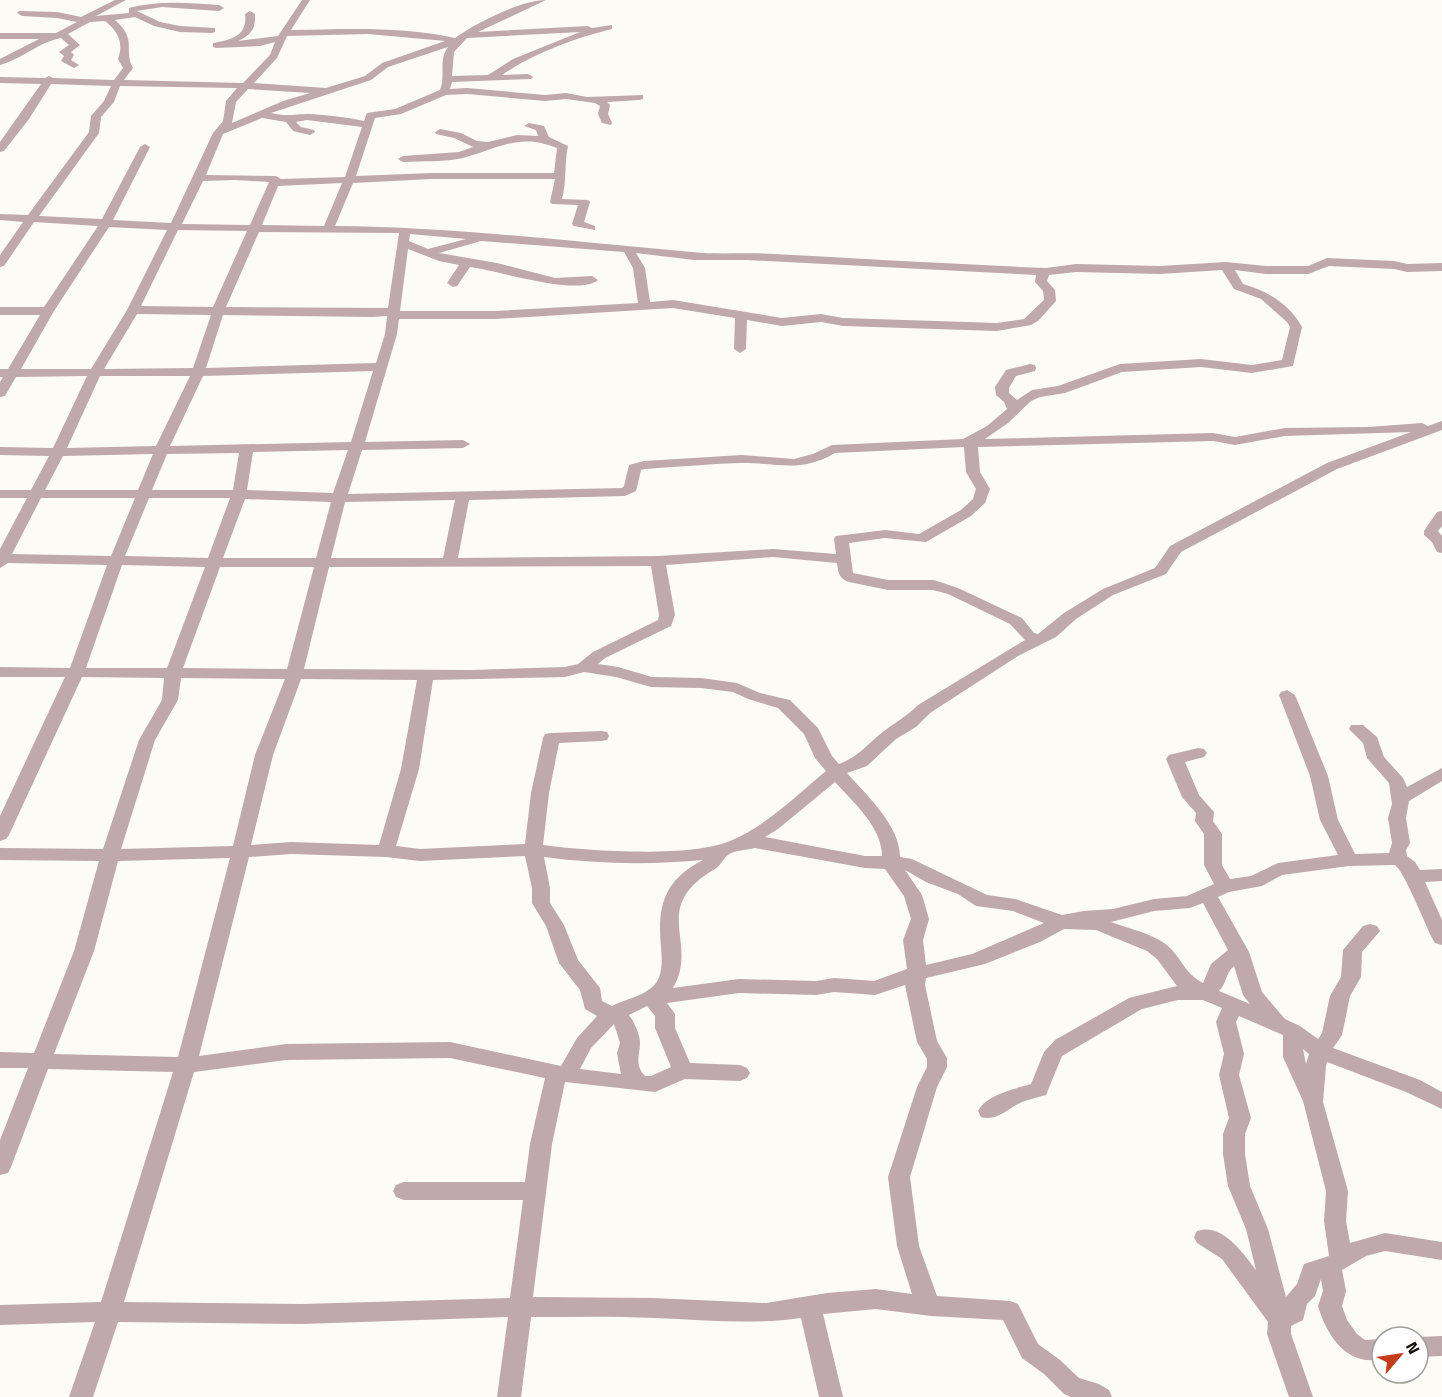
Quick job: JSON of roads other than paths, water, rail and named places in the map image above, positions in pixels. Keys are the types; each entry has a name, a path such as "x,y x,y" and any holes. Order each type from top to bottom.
{"street":[{"path":"306,0 279,38 273,56 231,101 228,121 218,133 200,178 173,227 133,310 96,371 38,492 1,560 449,563 658,561 773,553 844,559"},
{"path":"218,133 287,102 368,78 393,62 460,39 503,15 542,0"},
{"path":"0,60 23,54 38,43 83,21 95,11 119,1"},
{"path":"134,13 132,10 134,8 149,4 219,8"},
{"path":"22,13 57,15 83,21 108,19 134,13 157,24 180,29 212,30"},
{"path":"250,14 251,24 246,34 220,45 368,31 460,39 609,27 589,32 516,61 490,78"},
{"path":"0,263 83,145 94,133 96,116 109,102 117,82 128,68 123,59 126,51 123,33 108,19"},
{"path":"0,36 21,38 59,34 75,45 64,52 69,56 66,60 74,65"},
{"path":"376,43 381,36 407,35"},
{"path":"0,60 21,38"},
{"path":"444,92 448,85 449,52 460,39"},
{"path":"448,79 528,77"},
{"path":"0,80 49,79 330,91"},
{"path":"0,149 25,117 49,79"},
{"path":"328,229 349,180 372,115 397,112 444,92 467,91 545,98 639,97"},
{"path":"597,99 605,105 603,114 607,123"},
{"path":"258,114 289,120 307,117 344,120 367,125"},
{"path":"289,120 297,129 310,132"},
{"path":"529,126 540,128 545,139"},
{"path":"440,132 458,135 475,144 488,145"},
{"path":"412,178 419,169 419,164 461,155 517,138 545,139 562,146 559,165 561,176 556,202 584,202 578,224 591,228"},
{"path":"0,393 6,373 106,222 145,147"},
{"path":"404,159 441,158"},
{"path":"275,183 561,176"},
{"path":"193,190 206,181 221,177"},
{"path":"0,835 76,672 116,561 162,450 198,372 218,311 276,179 270,177 200,178"},
{"path":"0,217 173,227 328,229 404,236 486,237 694,256 758,257 1046,272 1076,268 1308,270 1327,262 1397,265 1407,268 1442,267"},
{"path":"404,236 428,253 443,259 497,267 559,282 592,280"},
{"path":"81,1397 110,1312 186,1065 264,755 289,694 339,498 391,334 404,236"},
{"path":"400,262 486,237"},
{"path":"628,249 639,267 645,307"},
{"path":"453,284 466,264"},
{"path":"968,443 1006,419 1026,398 1037,393 1060,390 1120,368 1201,363 1252,369 1288,363 1296,327 1291,318 1283,309 1254,291 1238,286 1233,269"},
{"path":"133,310 495,315 676,304 741,317 782,322 821,318 843,322 953,328 1008,326 1034,318 1050,301 1049,290 1041,282 1042,275 1046,272"},
{"path":"0,311 48,311"},
{"path":"740,349 741,317"},
{"path":"6,373 198,372 380,367"},
{"path":"1014,410 1013,404 1003,395 1002,387 1007,383 1011,373 1030,368"},
{"path":"0,494 38,492 240,494 339,498 625,492 631,488 632,474 637,466 742,459 794,463 818,457 832,449 1213,437 1235,441 1285,432 1408,429 1442,425"},
{"path":"738,845 795,808 837,771 861,762 890,735 910,723 924,709 1012,653 1039,640 1108,592 1161,571 1175,549 1332,466 1442,425"},
{"path":"968,443 973,472 983,489 980,500 966,513 921,539 885,534 841,539 845,571 849,577 888,585 934,585 953,591 1016,621 1028,636 1039,640"},
{"path":"0,451 58,452 463,444"},
{"path":"0,1167 84,951 110,855 147,740 170,700 173,673 240,494 246,447"},
{"path":"449,563 463,501 460,495"},
{"path":"1442,515 1431,531 1431,535 1438,540 1442,549"},
{"path":"584,668 599,656 665,622 667,615 658,561"},
{"path":"0,672 292,675 565,672 584,668 618,672 651,682 701,683 737,688 754,696 784,704 806,724 820,752 876,818 913,895 920,919 913,940 917,973 915,985 927,1042 937,1058 937,1067 927,1087 899,1177 908,1246 922,1302"},
{"path":"386,851 410,769 426,674"},
{"path":"1287,695 1319,776 1329,820 1349,860"},
{"path":"1357,729 1371,741 1376,758 1397,782 1401,798 1397,818 1401,843 1397,850 1399,860"},
{"path":"601,736 551,738 540,793 533,850 541,903 555,926 568,963 589,986 590,998 594,1006 620,1018 626,1029 630,1043 627,1053 633,1080"},
{"path":"1198,753 1175,759 1191,797 1205,812 1204,820 1213,834 1210,846 1214,855 1215,872 1225,886"},
{"path":"1401,798 1442,773"},
{"path":"0,854 110,855 241,852 291,848 386,851 420,855 533,850 596,857 668,857 719,852 754,842 865,862 897,859 933,878 965,890 983,901 1015,905 1061,922 1098,924 1154,946 1164,954 1184,982 1235,1007 1285,1026"},
{"path":"509,1397 541,1144 562,1074 579,1046 613,1014 651,997 659,992 667,982 671,964 670,904 691,874 711,864 719,852"},
{"path":"651,997 700,993 739,986 816,988 834,985 875,988 917,973 978,959 1033,938 1044,929 1061,922 1084,917 1113,915 1154,905 1190,902 1208,896 1225,886 1255,882 1271,872 1295,866 1349,860 1399,860 1409,866 1426,908 1442,938"},
{"path":"1414,877 1442,874"},
{"path":"1208,896 1239,952 1253,995 1285,1026 1320,1051 1413,1086 1442,1101"},
{"path":"1313,1102 1316,1066 1320,1051 1332,1035 1340,996 1351,977 1353,950 1370,931"},
{"path":"988,1111 1014,1097 1039,1089 1054,1052 1062,1045 1082,1036 1136,1003 1168,995 1205,993 1215,984 1218,969 1239,952"},
{"path":"651,997 665,1014 665,1028 682,1070"},
{"path":"1235,1007 1227,1016 1226,1022 1234,1054 1229,1075 1240,1118 1234,1134 1234,1154 1239,1186 1257,1229 1280,1320 1280,1334 1301,1397"},
{"path":"1285,1026 1293,1057 1313,1102 1337,1191 1336,1292 1330,1306 1332,1317 1340,1329 1360,1349 1370,1351"},
{"path":"0,1060 186,1065 286,1052 450,1050 488,1056 562,1074 655,1084 663,1076 682,1070 740,1073"},
{"path":"404,1191 535,1191"},
{"path":"1205,1237 1230,1252 1280,1320"},
{"path":"1280,1320 1295,1313 1296,1300 1307,1289 1312,1271 1335,1263 1360,1248 1385,1242 1442,1251"},
{"path":"0,1315 110,1312 302,1314 519,1307 766,1313 837,1301 876,1299 922,1302 1010,1311 1030,1351 1053,1367 1072,1387 1091,1391 1100,1397"},
{"path":"810,1307 831,1397"}]}
